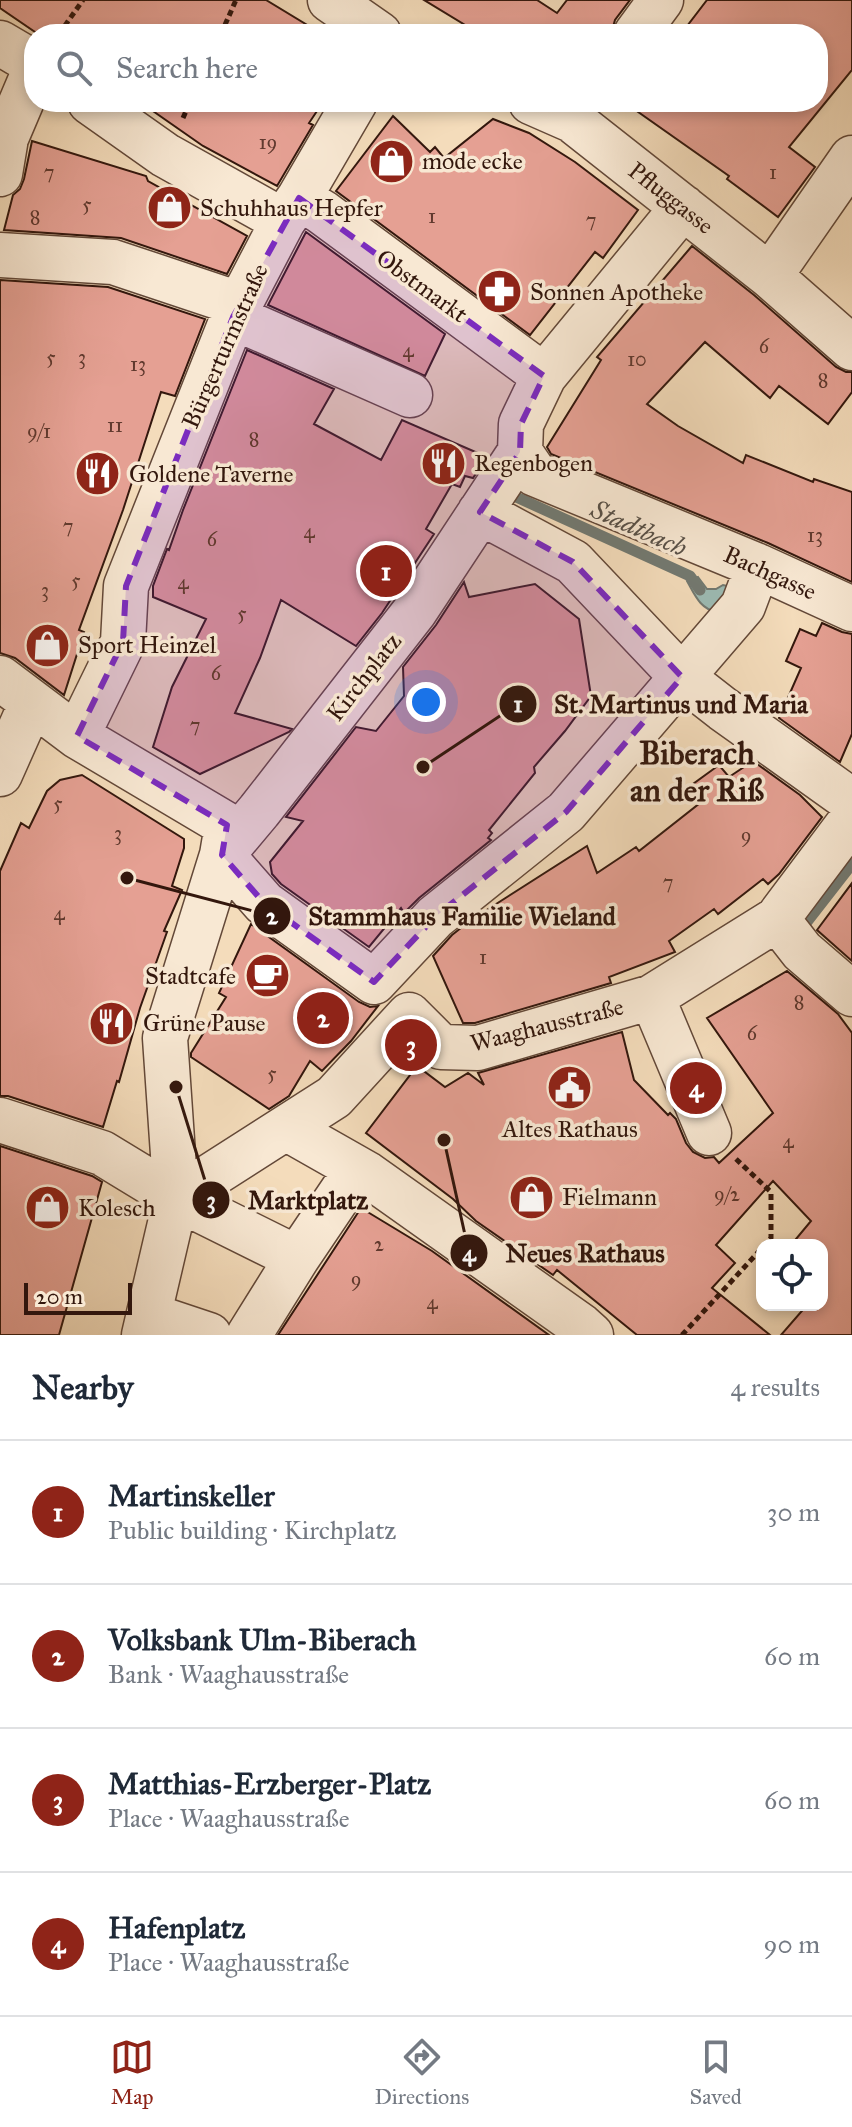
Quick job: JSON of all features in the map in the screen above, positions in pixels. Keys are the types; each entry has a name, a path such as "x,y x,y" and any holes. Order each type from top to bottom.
{"street":[{"path":"330,0 365,24"},
{"path":"643,24 661,0"},
{"path":"0,43 24,57"},
{"path":"2,150 24,96"},
{"name":"Obstmarkt","path":"104,112 165,155 291,209 322,212 544,376"},
{"name":"Bürgerturmstraße","path":"77,736 123,642 126,586 236,310 349,112"},
{"name":"Pfluggasse","path":"580,112 683,207 770,276 852,348"},
{"path":"770,276 852,158"},
{"path":"520,452 521,424 544,376 683,207"},
{"path":"0,255 113,262 188,285 410,395"},
{"name":"Kirchplatz","path":"222,855 415,611 520,452"},
{"name":"Bachgasse","path":"520,452 535,474 758,566 852,609"},
{"path":"480,512 573,562 682,677 852,801"},
{"path":"222,855 264,903 374,982 435,917 566,812 743,606 758,566"},
{"path":"0,774 16,690 77,736 227,825 222,855 165,1038 176,1198 147,1325 209,1335"},
{"name":"Waaghausstraße","path":"286,1128 334,1097 409,1015 441,1047 478,1048 652,997 777,919 852,819"},
{"path":"777,919 802,951 852,994"},
{"name":"Waaghausstraße","path":"652,997 709,1133"},
{"path":"0,1120 102,1153 176,1198 289,1253"},
{"path":"176,1198 286,1128 362,1171 581,1332"},
{"path":"249,1335 289,1253 362,1171"}],"path":[{"path":"66,24 83,0"},
{"path":"225,24 236,0"},
{"path":"709,1133 771,1192 770,1239"},
{"path":"682,1335 756,1254"}],"highlighted area":[{"path":"299,198 544,376 521,424 520,452 480,512 573,562 682,677 566,812 435,917 374,982 264,903 222,855 227,825 77,736 123,642 126,586 233,317"}],"water":[{"path":"698,577 707,589 723,585 743,589 717,612 702,605 687,581"}],"building":[{"path":"0,0 266,0 306,24 24,24 0,8"},
{"path":"424,0 537,0 557,13 567,0 630,0 614,24 464,24"},
{"path":"707,0 852,0 852,70 828,99 828,24 689,24"},
{"path":"154,112 316,112 309,123 313,125 277,186 203,146"},
{"path":"638,112 818,112 789,147 815,167 778,217 727,179 729,176"},
{"path":"393,116 430,152 435,147 444,158 493,119 529,133 575,162 638,210 603,258 595,252 530,335 336,191"},
{"path":"32,141 146,176 148,181 247,236 227,274 121,238 4,230 13,195 24,179"},
{"path":"306,232 445,334 425,376 268,305"},
{"path":"692,246 836,367 852,372 852,392 828,424 779,386 770,398 705,342 647,404 678,426 743,463 746,455 813,482 814,479 852,492 852,582 768,543 551,454 547,447 601,360 597,357"},
{"path":"0,280 108,287 205,319 175,396 161,392 123,510 79,630 84,632 64,695 15,658 0,653"},
{"path":"247,350 334,389 314,424 381,460 402,420 487,457 473,478 465,476 460,487 452,484 426,529 434,534 382,613 356,646 281,600 260,658 235,713 292,729 200,774 153,747 172,687 206,619 153,597 153,586"},
{"path":"464,582 469,597 535,584 579,619 591,696 489,830 492,833 488,838 491,840 404,913 401,908 369,947 281,884 272,874 270,862 303,821 286,817 356,727 376,731 404,696 403,667"},
{"path":"822,623 852,634 852,734 840,762 779,718 801,668 786,661 800,629 816,636"},
{"path":"753,761 800,795 822,817 768,884 763,879 718,914 714,909 669,941 675,952 609,977 611,983 475,1023 463,1023 433,956 452,935 587,846 597,873 636,847 639,851 705,799 693,784 719,765 729,777"},
{"path":"82,775 184,839 172,886 182,890 164,931 167,932 103,1127 0,1096 0,871 21,823 29,828 47,791 60,780"},
{"path":"852,883 852,961 817,930"},
{"path":"251,924 359,1002 370,1007 378,1006 322,1071 310,1061 289,1096 269,1109 191,1057 226,997 219,993"},
{"path":"787,971 838,1014 852,1033 852,1335 781,1335 802,1311 828,1311 828,1239 796,1239 811,1221 773,1181 716,1245 735,1263 712,1288 770,1335 637,1335 557,1270 553,1275 476,1221 453,1199 366,1133 417,1066 445,1087 468,1073 484,1085 478,1073 622,1032 634,1080 668,1115 670,1113 676,1119 693,1152 705,1158 714,1157 719,1163 773,1113 707,1018"},
{"path":"0,1146 102,1182 59,1335 0,1335"},
{"path":"361,1208 432,1251 549,1335 278,1335"}],"waterway":[{"name":"Stadtbach","path":"514,496 690,576 700,590"},
{"name":"Stadtbach","path":"806,923 852,864"}],"place":[{"name":"mode ecke","path":"391,161"},
{"name":"Schuhhaus Hepfer","path":"169,208"},
{"name":"Sonnen Apotheke","path":"499,292"},
{"name":"Regenbogen","path":"443,463"},
{"name":"Goldene Taverne","path":"98,474"},
{"name":"Martinskeller","path":"386,571"},
{"name":"Sport Heinzel","path":"47,645"},
{"name":"St. Martinus und Maria","path":"423,767"},
{"name":"Stammhaus Familie Wieland","path":"127,878"},
{"name":"Stadtcafe","path":"267,976"},
{"name":"Volksbank Ulm-Biberach","path":"323,1018"},
{"name":"Grüne Pause","path":"112,1023"},
{"name":"Matthias-Erzberger-Platz","path":"411,1045"},
{"name":"Marktplatz","path":"176,1087"},
{"name":"Altes Rathaus","path":"570,1087"},
{"name":"Hafenplatz","path":"696,1088"},
{"name":"Neues Rathaus","path":"444,1140"},
{"name":"Fielmann","path":"531,1197"},
{"name":"Kolesch","path":"47,1208"}],"district":[{"name":"Biberach an der Riß","path":"697,772"}]}
